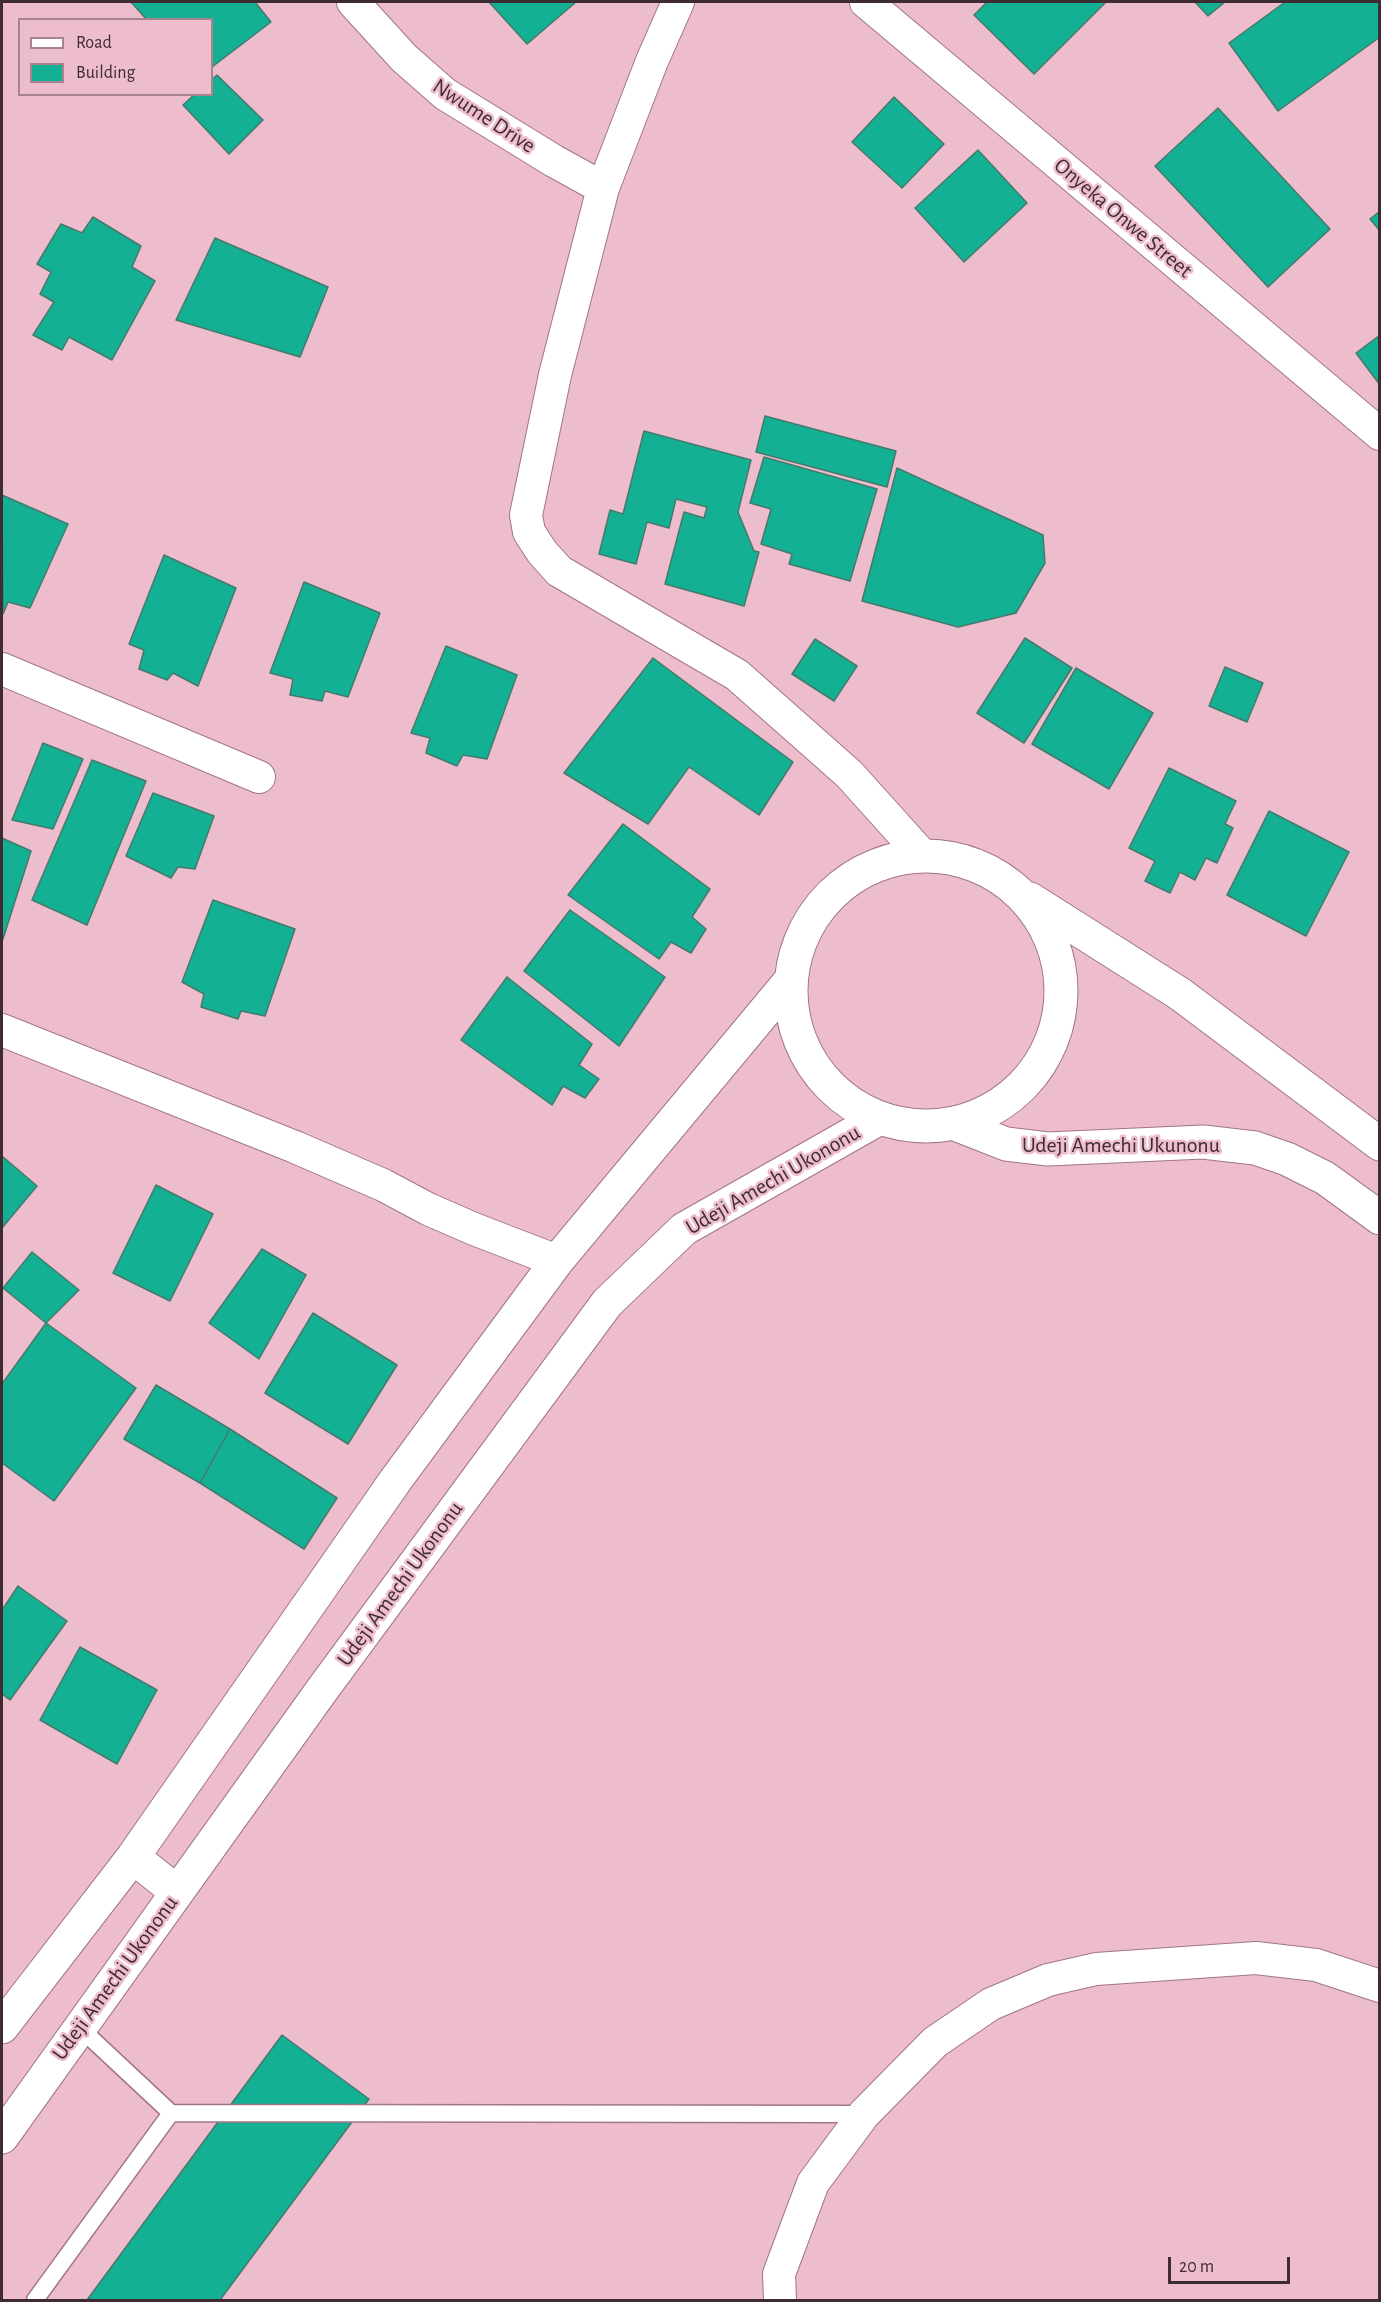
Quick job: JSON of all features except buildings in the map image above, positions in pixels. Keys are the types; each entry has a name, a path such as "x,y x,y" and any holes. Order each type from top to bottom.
{"main road":[{"path":"1020,892 1045,926 1059,965 1061,1007 1050,1047 1027,1082 995,1109 955,1124 930,1127 905,1125 880,1118 842,1097 813,1065 795,1025 790,981 799,943 818,908 847,880 882,862 921,854 957,858 991,871 1180,994 1380,1144"},
{"path":"2,2027 133,1857 395,1481 557,1261 790,981"},
{"name":"Udeji Amechi Ukononu","path":"2,2137 322,1690 608,1303 684,1229 880,1118"},
{"name":"Udeji Amechi Ukunonu","path":"955,1124 1006,1144 1048,1149 1203,1142 1255,1148 1287,1158 1325,1178 1380,1218"},
{"path":"133,1857 177,1892"}],"street":[{"name":"Nwume Drive","path":"353,2 404,58 445,94 554,161 603,188"},
{"path":"678,2 652,61 603,188 555,375 526,515 529,532 542,552 560,571 737,675 849,774 921,854"},
{"name":"Onyeka Onwe Street","path":"866,2 1380,434"},
{"path":"2,669 259,777"},
{"path":"2,1030 296,1147 383,1185 428,1209 557,1261"},
{"path":"780,2301 779,2274 813,2183 864,2114 935,2042 992,2004 1048,1980 1096,1969 1256,1958 1316,1965 1380,1986"}],"lane":[{"path":"80,2028 171,2113 864,2114"},
{"path":"35,2301 171,2113"}]}
